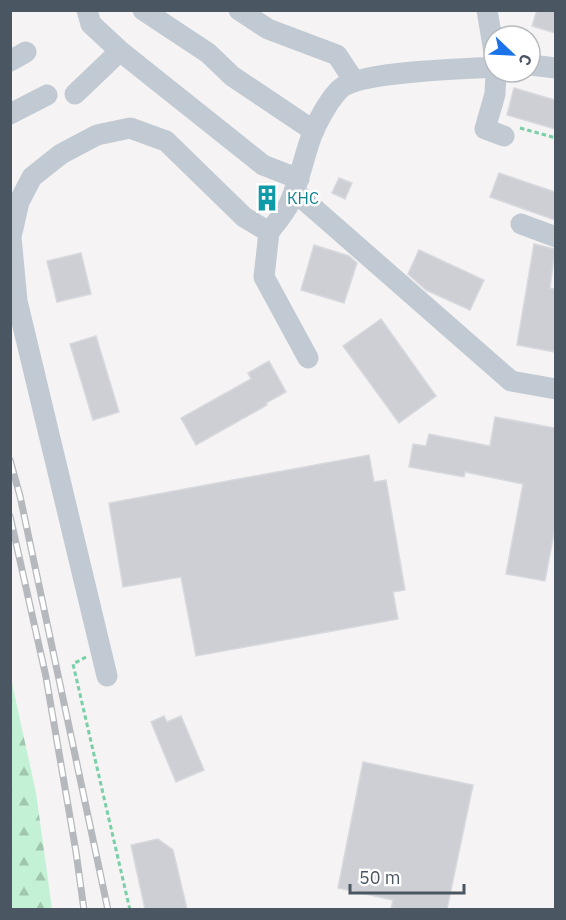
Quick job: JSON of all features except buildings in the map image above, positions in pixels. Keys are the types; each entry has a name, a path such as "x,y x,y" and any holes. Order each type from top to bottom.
{"street":[{"path":"87,10 91,24 120,51 263,165 296,185 511,381 555,389"},
{"path":"143,10 208,53 232,76 314,131"},
{"path":"240,10 268,29 337,55 354,81"},
{"path":"75,94 120,51"},
{"path":"308,358 264,277 269,232 289,204 314,131 326,108 340,88 354,81 385,75 482,68"},
{"path":"495,84 495,94 485,129 504,136"},
{"path":"10,114 47,95"},
{"path":"107,676 17,301 11,237 15,197 32,177 61,154 97,135 130,128 165,141 244,217 269,232"},
{"path":"521,224 555,237"}],"path":[{"path":"488,118 555,138"},
{"path":"100,649 73,664 130,909"}],"green space":[{"path":"10,674 36,793 52,909 11,909"}],"railway":[{"path":"10,460 20,496 108,910"},
{"path":"10,516 46,677 84,910"}],"place":[{"name":"КНС","path":"267,198"}]}
